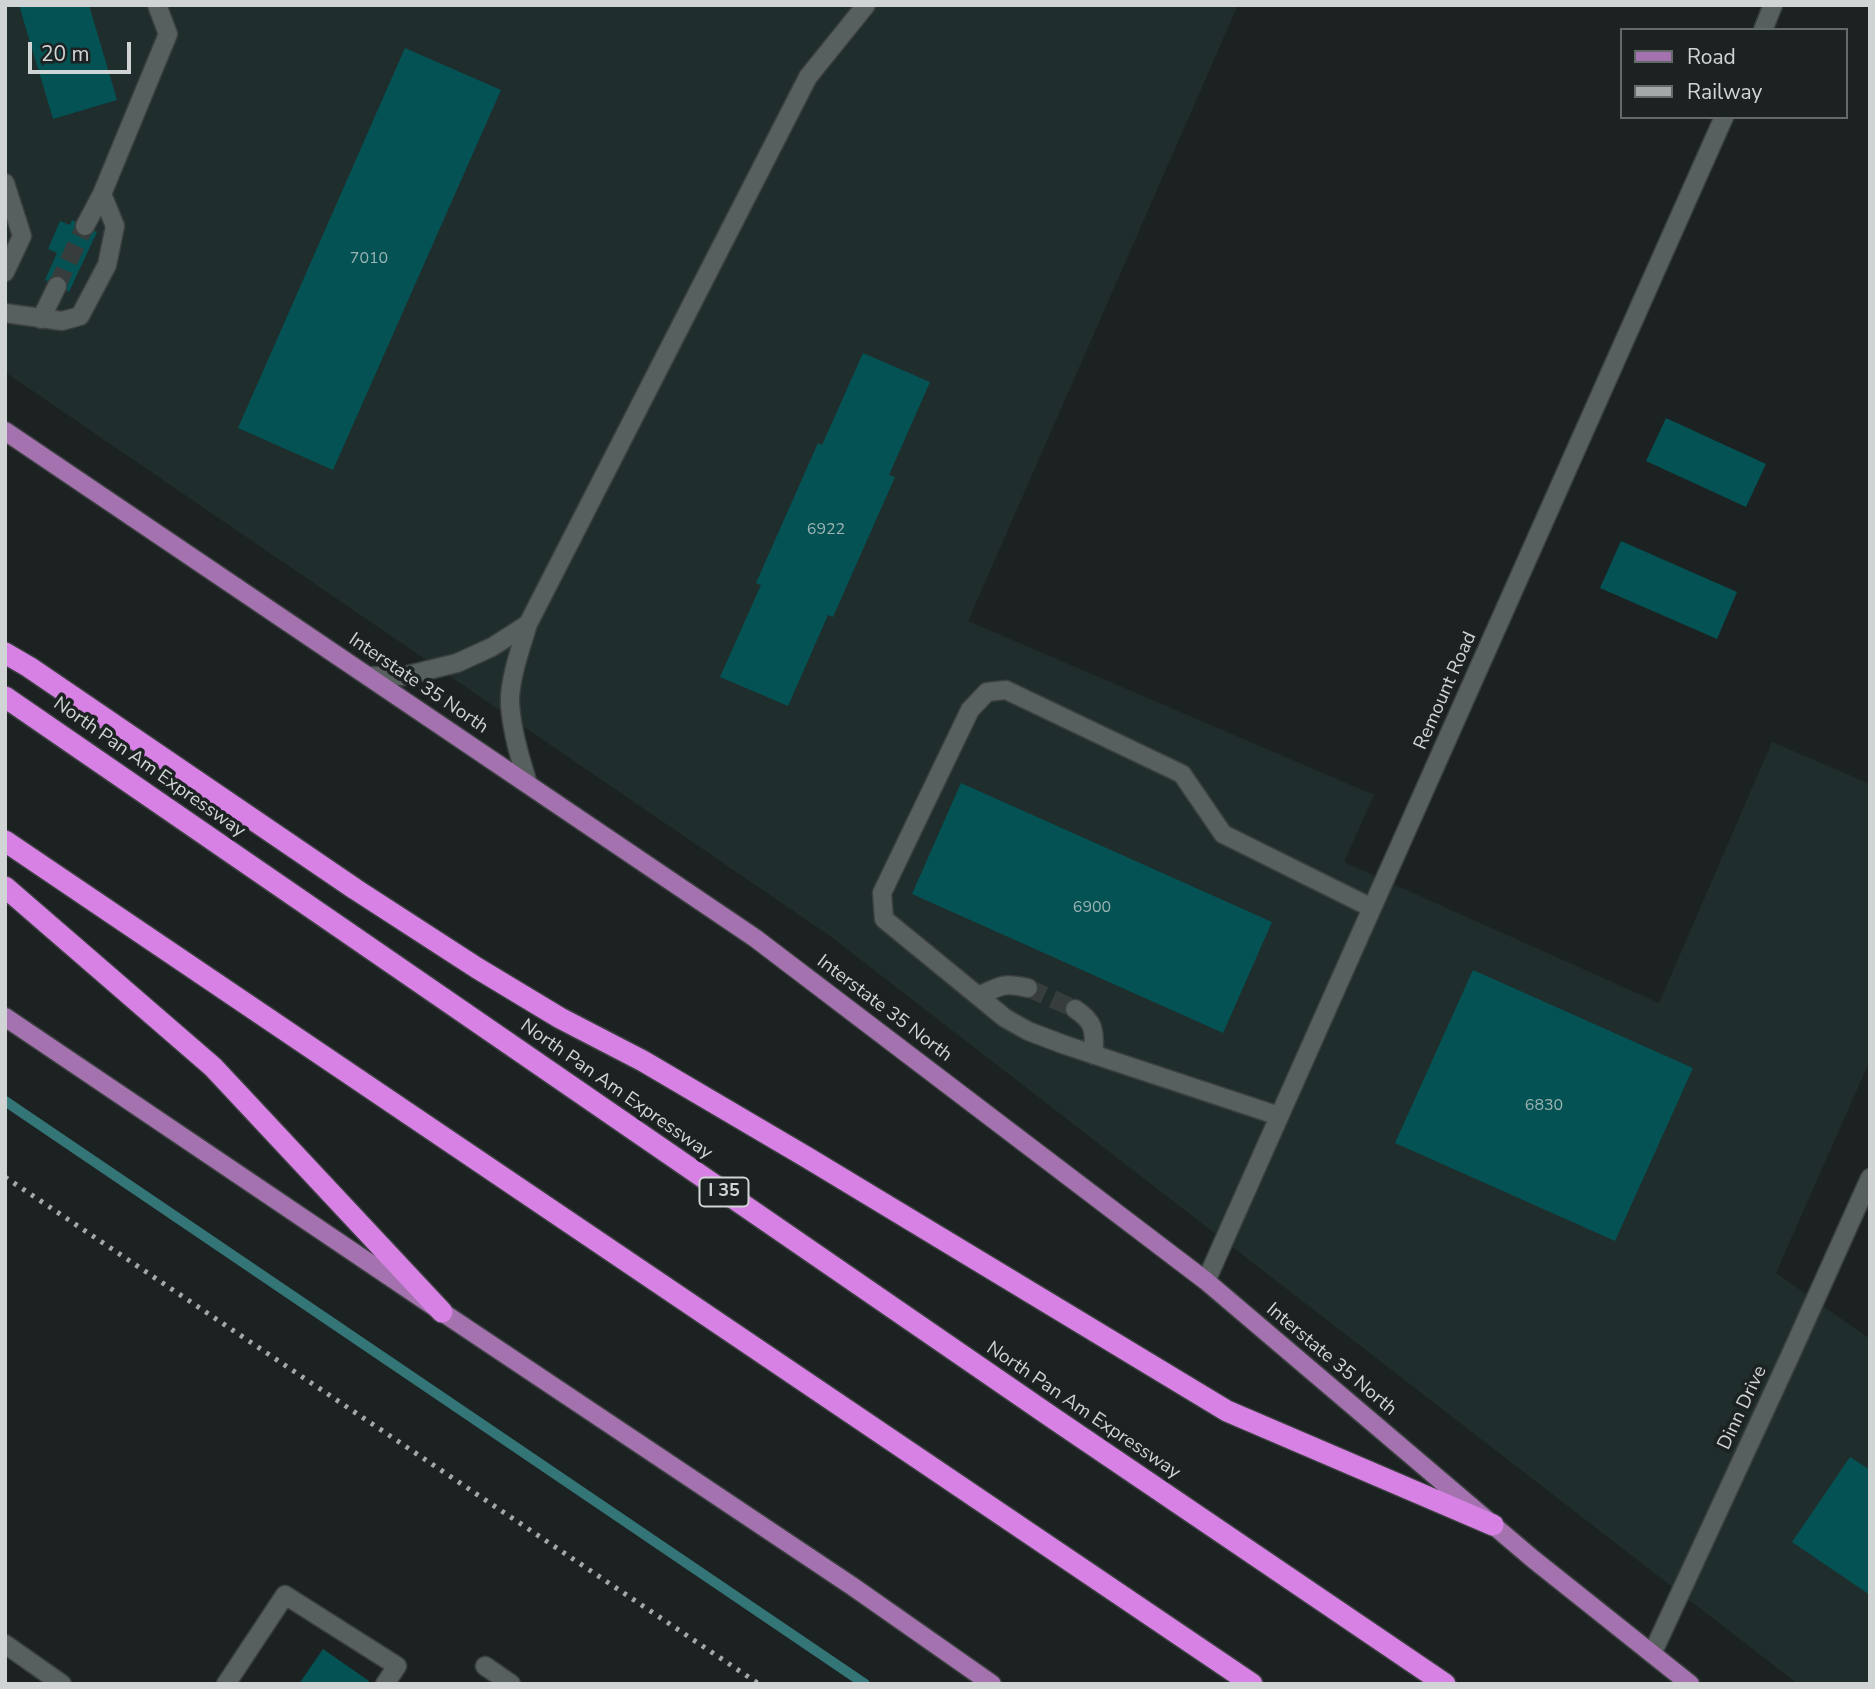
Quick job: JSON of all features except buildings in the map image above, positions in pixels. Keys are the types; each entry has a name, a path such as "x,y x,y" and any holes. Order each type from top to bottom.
{"highway":[{"path":"5,653 477,968 808,1158 1227,1411 1493,1525"},
{"name":"North Pan Am Expressway","path":"5,697 1041,1410 1445,1684"},
{"path":"5,841 1252,1684"},
{"path":"5,887 213,1067 442,1312"}],"main road":[{"name":"Interstate 35 North","path":"5,431 755,938 1206,1281 1533,1559 1690,1684"},
{"path":"5,1017 840,1578 992,1684"}],"street":[{"path":"85,226 102,194 168,34 157,5"},
{"path":"528,784 514,738 510,701 516,661 528,624 808,77 866,5"},
{"path":"1764,28 1773,5"},
{"name":"Remount Road","path":"1206,1281 1723,119"},
{"path":"5,272 22,236 6,190"},
{"path":"5,313 62,321 80,316 107,265 116,226 102,194"},
{"path":"41,319 57,286"},
{"path":"369,676 404,676 457,663 492,647 528,624"},
{"path":"1279,1116 1028,1031 1005,1018 884,919 882,893 970,710 987,692 1006,690 1182,774 1223,834 1372,908"},
{"path":"978,996 1011,984 1028,988"},
{"path":"1075,1009 1088,1018 1094,1029 1094,1055"},
{"name":"Dinn Drive","path":"1652,1654 1870,1178"},
{"path":"226,1684 285,1595 397,1665 385,1684"},
{"path":"5,1644 62,1684"},
{"path":"485,1666 511,1684"}],"shaded area":[{"path":"5,5 1238,5 968,621 1374,795 1344,862 1659,1003 1772,742 1870,784 1870,1060 1776,1273 1870,1339 1870,1684 1798,1684 830,936 5,372"}],"waterway":[{"path":"5,1101 865,1684"}],"tunnel":[{"path":"57,286 85,226"},
{"path":"1028,988 1075,1009"}],"railway":[{"path":"5,1177 759,1684"}]}
